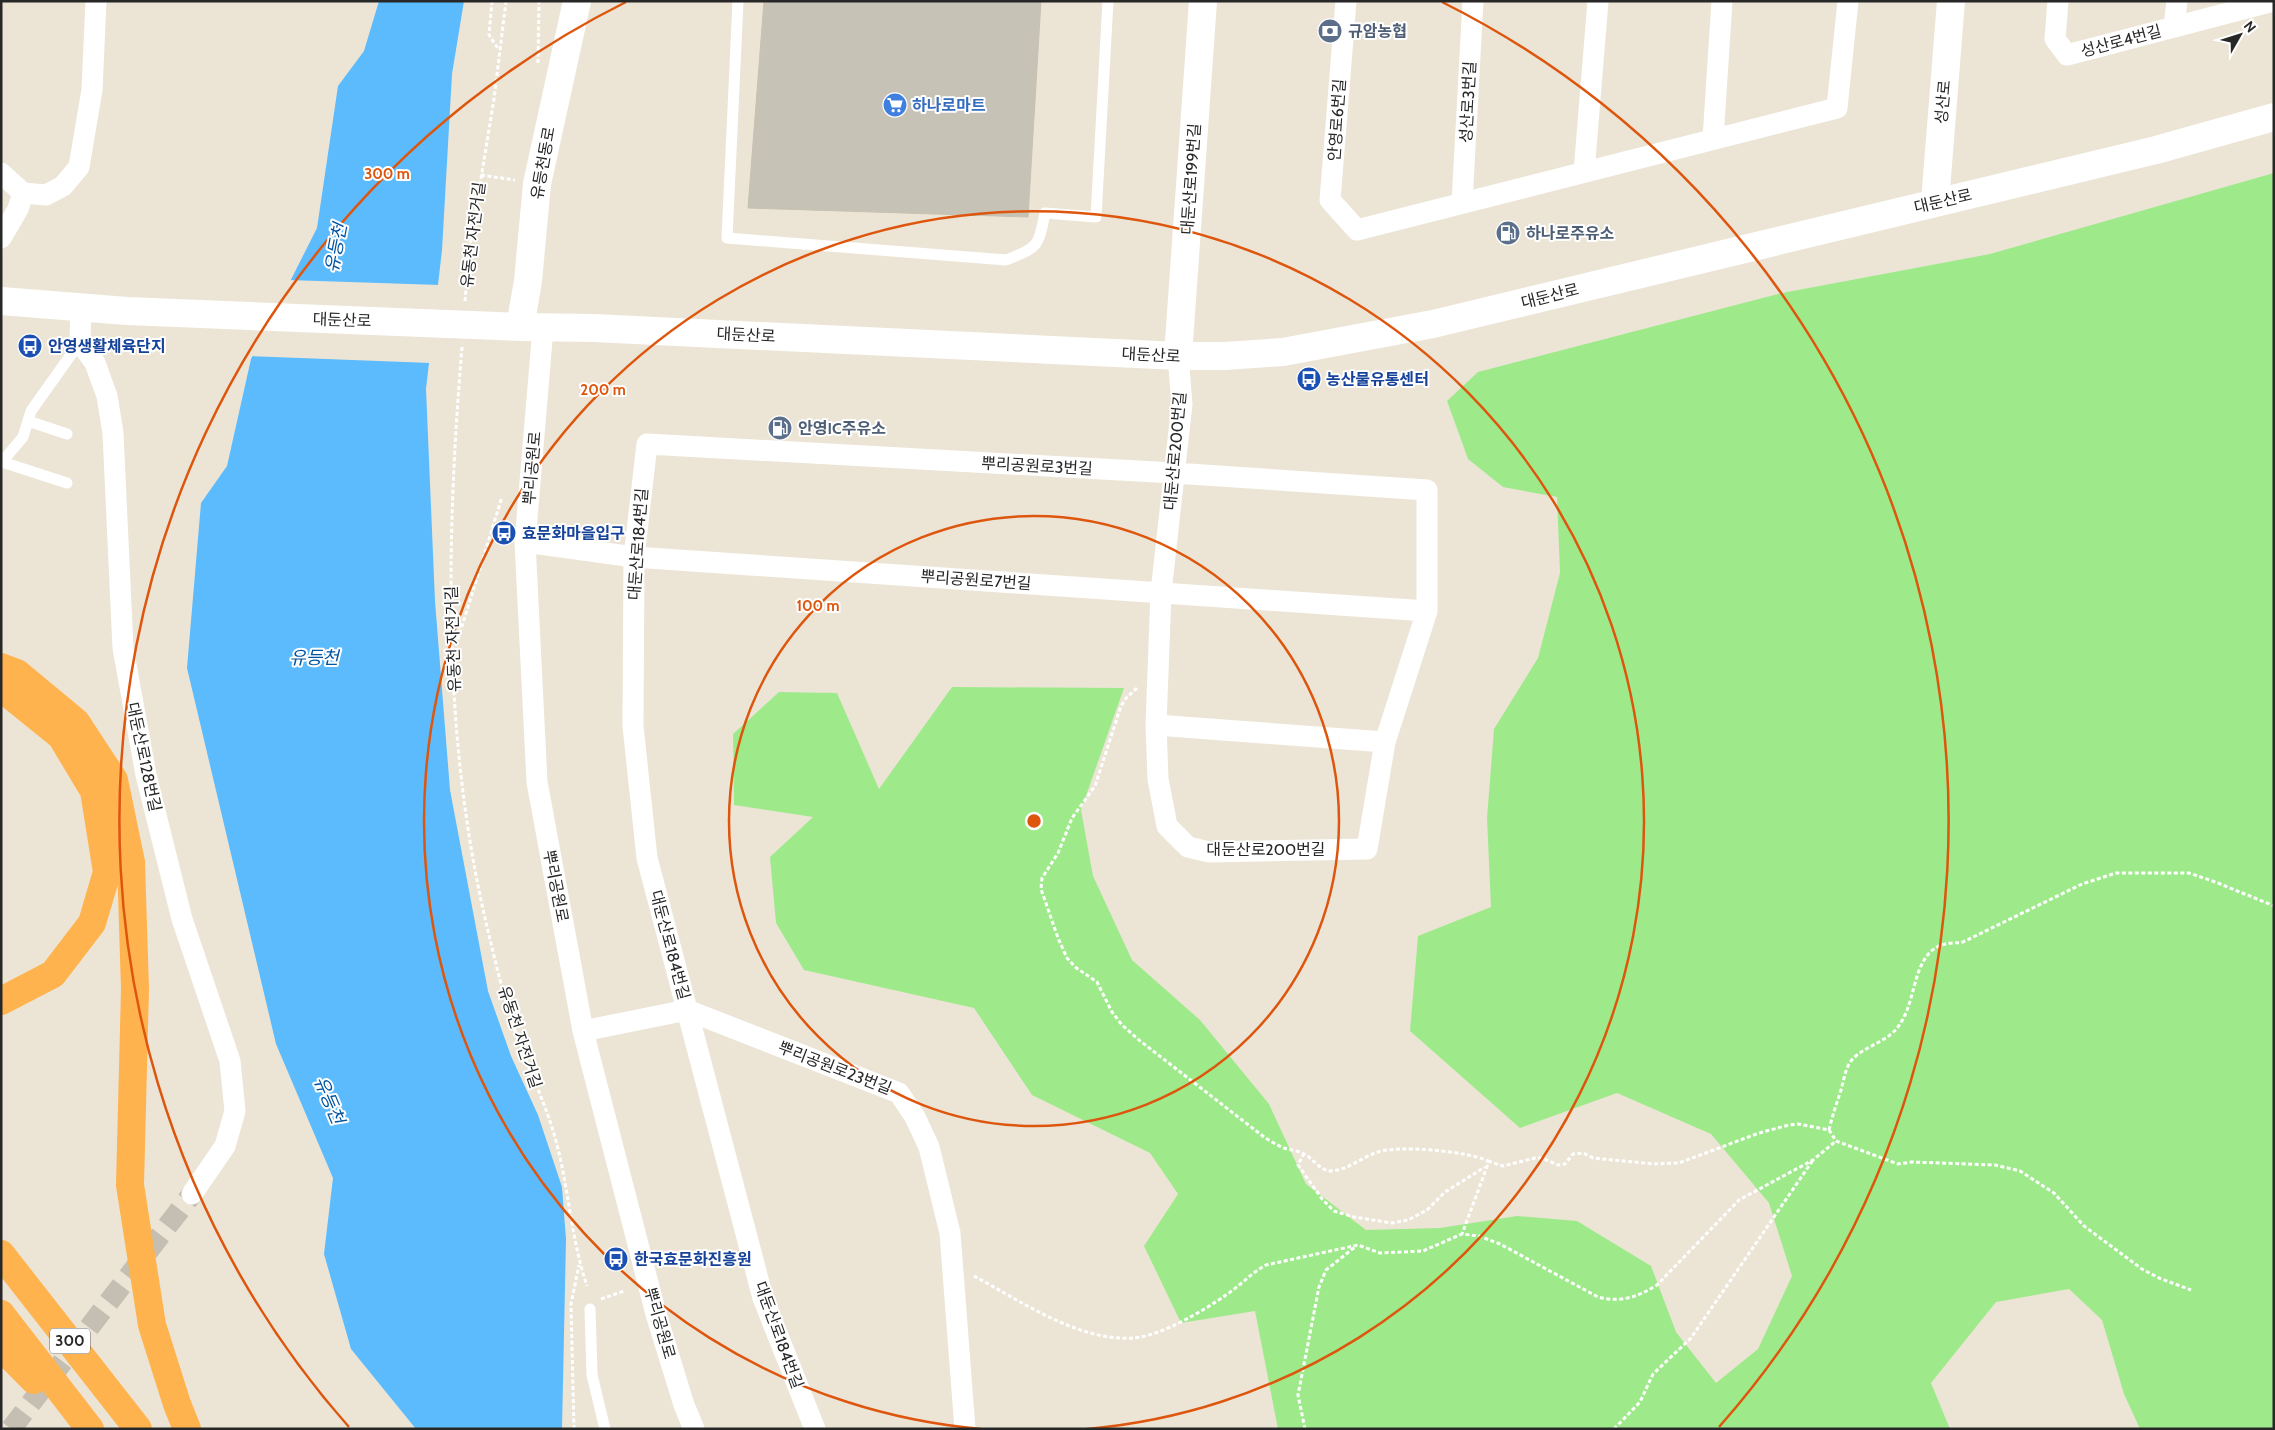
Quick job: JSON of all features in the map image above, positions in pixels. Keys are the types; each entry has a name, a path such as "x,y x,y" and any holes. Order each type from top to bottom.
{"highway":[{"path":"1,667 17,673 76,722 114,780 131,862 135,989 130,1185 152,1325 176,1404 187,1429"},
{"path":"1,691 9,694 60,736 94,791 107,872 92,923 53,974 1,1001"},
{"name":"300","path":"1,1254 138,1429"},
{"name":"300","path":"1,1314 90,1429"},
{"path":"1,1347 84,1429"}],"main road":[{"name":"유등천동로","path":"531,327 528,280 537,184 577,1"},
{"name":"대둔산로199번길","path":"1178,356 1203,1"},
{"name":"성산로","path":"1935,202 1951,1"},
{"name":"대둔산로","path":"1,301 127,311 489,326 614,329 1178,356 1225,356 1283,352 1424,326 2156,150 2274,117"}],"street":[{"path":"1,173 23,193 46,195 63,186 79,167 92,90 96,1"},
{"name":"안영로6번길","path":"1346,1 1330,200 1357,230 1462,203"},
{"name":"성산로3번길","path":"1462,203 1474,1"},
{"path":"1584,172 1598,1"},
{"path":"1713,140 1722,1"},
{"path":"1462,203 1837,108 1848,1"},
{"name":"성산로4번길","path":"2058,1 2055,39 2067,55 2274,1"},
{"name":"성산로4번길","path":"2174,27 2177,1"},
{"path":"1,238 18,209 23,193"},
{"path":"80,342 81,306"},
{"name":"뿌리공원로","path":"531,327 525,542 537,782 583,1031 656,1314 684,1405 694,1429"},
{"name":"대둔산로128번길","path":"80,342 95,363 107,396 113,433 123,648 146,776 182,919 230,1061 236,1111 225,1146 192,1194"},
{"name":"대둔산로200번길","path":"1178,356 1182,404 1161,592 1156,725 1158,778 1168,826 1188,847 1209,852 1366,849 1385,742 1427,611 1427,490"},
{"name":"뿌리공원로3번길","path":"647,444 1174,473 1427,490"},
{"name":"대둔산로184번길","path":"647,444 634,557 633,726 647,858 763,1298 814,1429"},
{"name":"뿌리공원로7번길","path":"525,542 634,557 1427,611"},
{"path":"1156,725 1385,742"},
{"path":"583,1031 687,1010"},
{"name":"뿌리공원로23번길","path":"687,1010 899,1093 915,1117 929,1147 950,1233 965,1429"}],"lane":[{"path":"738,1 727,238 1006,260 1027,252 1040,241 1045,213 1096,218 1108,1"},
{"path":"67,483 1,463 23,437 31,411 80,342"},
{"path":"28,421 67,434"},
{"path":"590,1309 592,1375 605,1429"}],"path":[{"path":"492,1 489,35 499,50"},
{"name":"유동천 자전거길","path":"464,310 469,252 506,1"},
{"path":"481,175 537,184"},
{"name":"유동천 자전거길","path":"462,338 451,518 453,654 457,734 469,825 488,927 511,1018 556,1140 580,1264 587,1286"},
{"path":"453,654 502,497"},
{"path":"1158,678 1134,690 1121,706 1094,786 1072,818 1058,853 1042,878 1041,890 1067,958 1097,982 1112,1012 1122,1025 1264,1137 1283,1148 1304,1153 1319,1166 1332,1171 1344,1168 1378,1152 1394,1149 1466,1154 1502,1166 1535,1158 1542,1158 1558,1165 1565,1164 1573,1154 1580,1153 1588,1154 1593,1158 1654,1164 1679,1163 1759,1133 1789,1125 1798,1124 1829,1130"},
{"path":"2191,1290 2159,1278 2142,1269 2084,1226 2054,1193 2020,1171 1994,1165 1912,1162 1898,1164 1836,1142 1829,1130 1848,1064 1858,1054 1890,1035 1900,1024 1918,973 1937,946 1948,942 1961,943 2082,884 2116,873 2189,873 2274,906"},
{"path":"952,1263 1061,1323 1096,1333 1131,1338 1160,1331 1200,1311 1228,1294 1255,1271 1266,1265 1358,1246 1380,1253 1423,1251 1462,1234 1479,1236 1500,1244 1598,1296 1610,1300 1626,1299 1642,1294 1657,1285 1739,1200 1813,1160 1836,1142"},
{"path":"1304,1153 1298,1165 1322,1200 1334,1210 1354,1217 1392,1223 1408,1220 1427,1210 1445,1192 1486,1167"},
{"path":"1614,1429 1640,1402 1653,1374 1692,1338 1813,1160"},
{"path":"1462,1234 1488,1161"},
{"path":"1305,1429 1298,1395 1319,1287 1326,1270 1358,1246"},
{"name":"유동천 자전거길","path":"574,1429 571,1304 580,1264"},
{"path":"601,1300 624,1291"}],"green space":[{"path":"2274,173 2274,1429 2140,1429 2124,1394 2102,1320 2069,1289 1996,1302 1931,1383 1950,1429 1278,1429 1255,1311 1181,1323 1144,1246 1178,1194 1150,1153 1032,1095 974,1008 804,970 776,923 770,857 813,817 734,805 733,734 779,692 837,693 879,789 952,687 1124,688 1081,810 1093,876 1132,960 1200,1020 1269,1104 1306,1184 1366,1230 1440,1228 1517,1216 1577,1221 1651,1266 1676,1332 1716,1383 1758,1349 1792,1276 1769,1203 1711,1134 1617,1093 1520,1128 1410,1031 1418,936 1491,907 1487,818 1494,729 1538,658 1560,573 1557,497 1503,487 1468,459 1447,401 1478,372 1782,293 1990,254"}],"water":[{"name":"유등천","path":"379,1 464,1 452,74 442,250 426,389 435,601 450,790 488,991 511,1056 538,1115 562,1187 566,1239 562,1429 416,1429 351,1349 324,1254 333,1178 276,1044 187,668 201,503 227,466 251,359 317,228 338,86 364,51"}],"pier":[{"path":"288,280 440,285 431,363 249,356"}],"building":[{"name":"하나로마트","path":"764,1 1041,1 1028,217 748,208"}],"tunnel":[{"path":"11,1429 192,1194"}],"place":[{"name":"규암농협","path":"1330,31"},
{"name":"하나로마트","path":"895,105"},
{"name":"하나로주유소","path":"1508,233"},
{"name":"안영생활체육단지","path":"30,346"},
{"name":"농산물유통센터","path":"1309,379"},
{"name":"안영IC주유소","path":"780,428"},
{"name":"효문화마을입구","path":"504,533"},
{"name":"한국효문화진흥원","path":"616,1259"}]}
